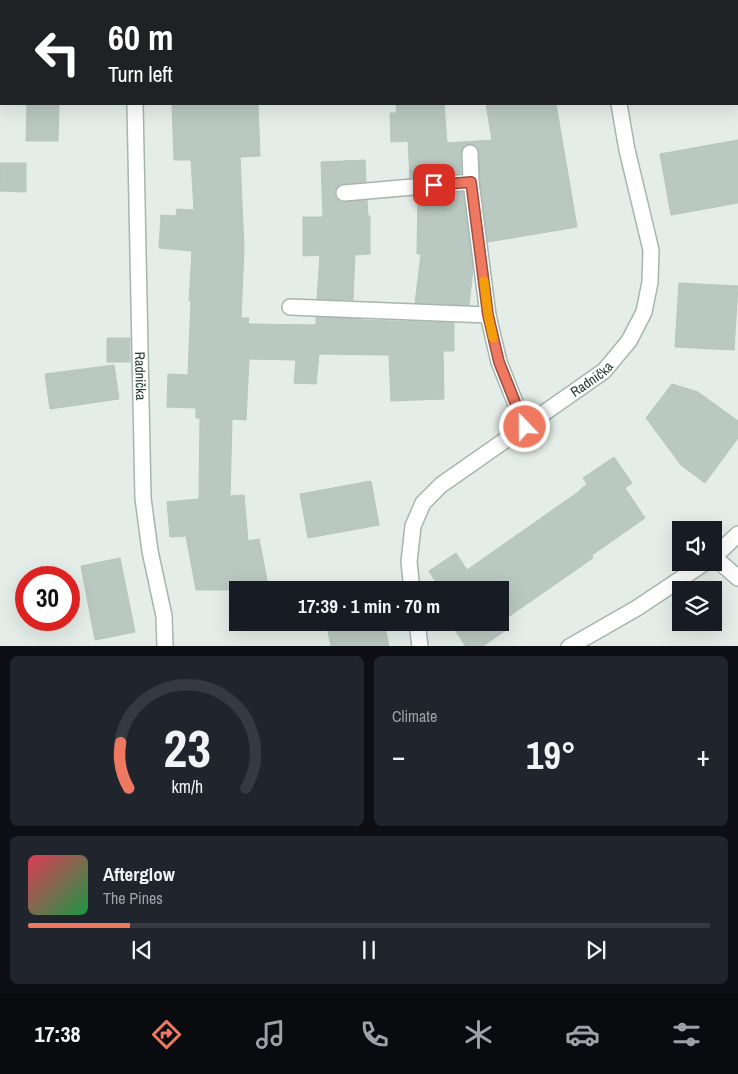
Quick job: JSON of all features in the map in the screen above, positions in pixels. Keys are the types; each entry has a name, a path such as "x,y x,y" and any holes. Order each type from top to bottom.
{"street":[{"name":"Radnička","path":"135,105 144,498 150,551 164,616 165,646"},
{"name":"Radnička","path":"411,581 409,562 413,526 423,502 441,485 604,371 629,341 644,312 650,282 651,250 627,150 619,105"},
{"path":"470,153 471,182 488,315 499,362 525,427"},
{"path":"344,193 471,182"},
{"path":"290,307 488,315"},
{"path":"722,549 738,534"},
{"path":"722,564 738,578"},
{"path":"569,646 637,608 692,571"},
{"path":"418,631 420,646"}],"building":[{"path":"27,105 59,105 58,141 26,141"},
{"path":"172,105 258,105 260,156 240,157 244,248 241,318 249,318 248,324 316,325 316,317 454,323 454,351 443,351 444,399 391,401 389,355 319,354 316,384 294,383 296,360 249,359 246,420 232,419 230,496 244,495 248,541 259,539 267,581 229,581 229,590 196,590 186,536 170,537 167,502 199,499 200,418 196,418 196,408 167,407 168,374 188,375 192,251 159,248 161,215 176,216 177,209 194,210 191,160 174,160"},
{"path":"396,105 444,105 447,143 492,140 486,105 556,105 577,227 488,242 480,181 478,148 470,144 462,148 461,173 410,178 408,141 391,142 390,113 397,113"},
{"path":"738,140 738,203 671,215 660,154"},
{"path":"365,160 366,182 339,185 335,193 336,198 340,202 367,200 368,216 370,216 370,254 355,255 353,300 317,299 320,255 303,256 303,217 323,217 321,162"},
{"path":"0,163 26,163 26,192 0,191"},
{"path":"463,192 473,269 469,305 415,303 421,254 417,254 418,196"},
{"path":"679,283 738,286 734,350 675,347"},
{"path":"107,338 130,338 130,362 107,362"},
{"path":"114,365 119,399 50,409 45,374"},
{"path":"672,384 698,392 738,421 738,438 705,483 681,465 646,418"},
{"path":"614,457 632,483 625,488 645,518 592,555 593,558 509,616 509,581 435,581 429,571 456,553 467,570 587,484 583,478"},
{"path":"371,481 379,525 308,538 300,494"},
{"path":"120,558 135,632 95,640 81,566"},
{"path":"328,631 386,631 389,646 331,646"},
{"path":"456,631 505,631 483,646 465,646"}],"slow traffic":[{"path":"484,281 493,338"}],"route":[{"path":"434,185 471,182 488,315 499,362 525,427"}]}
